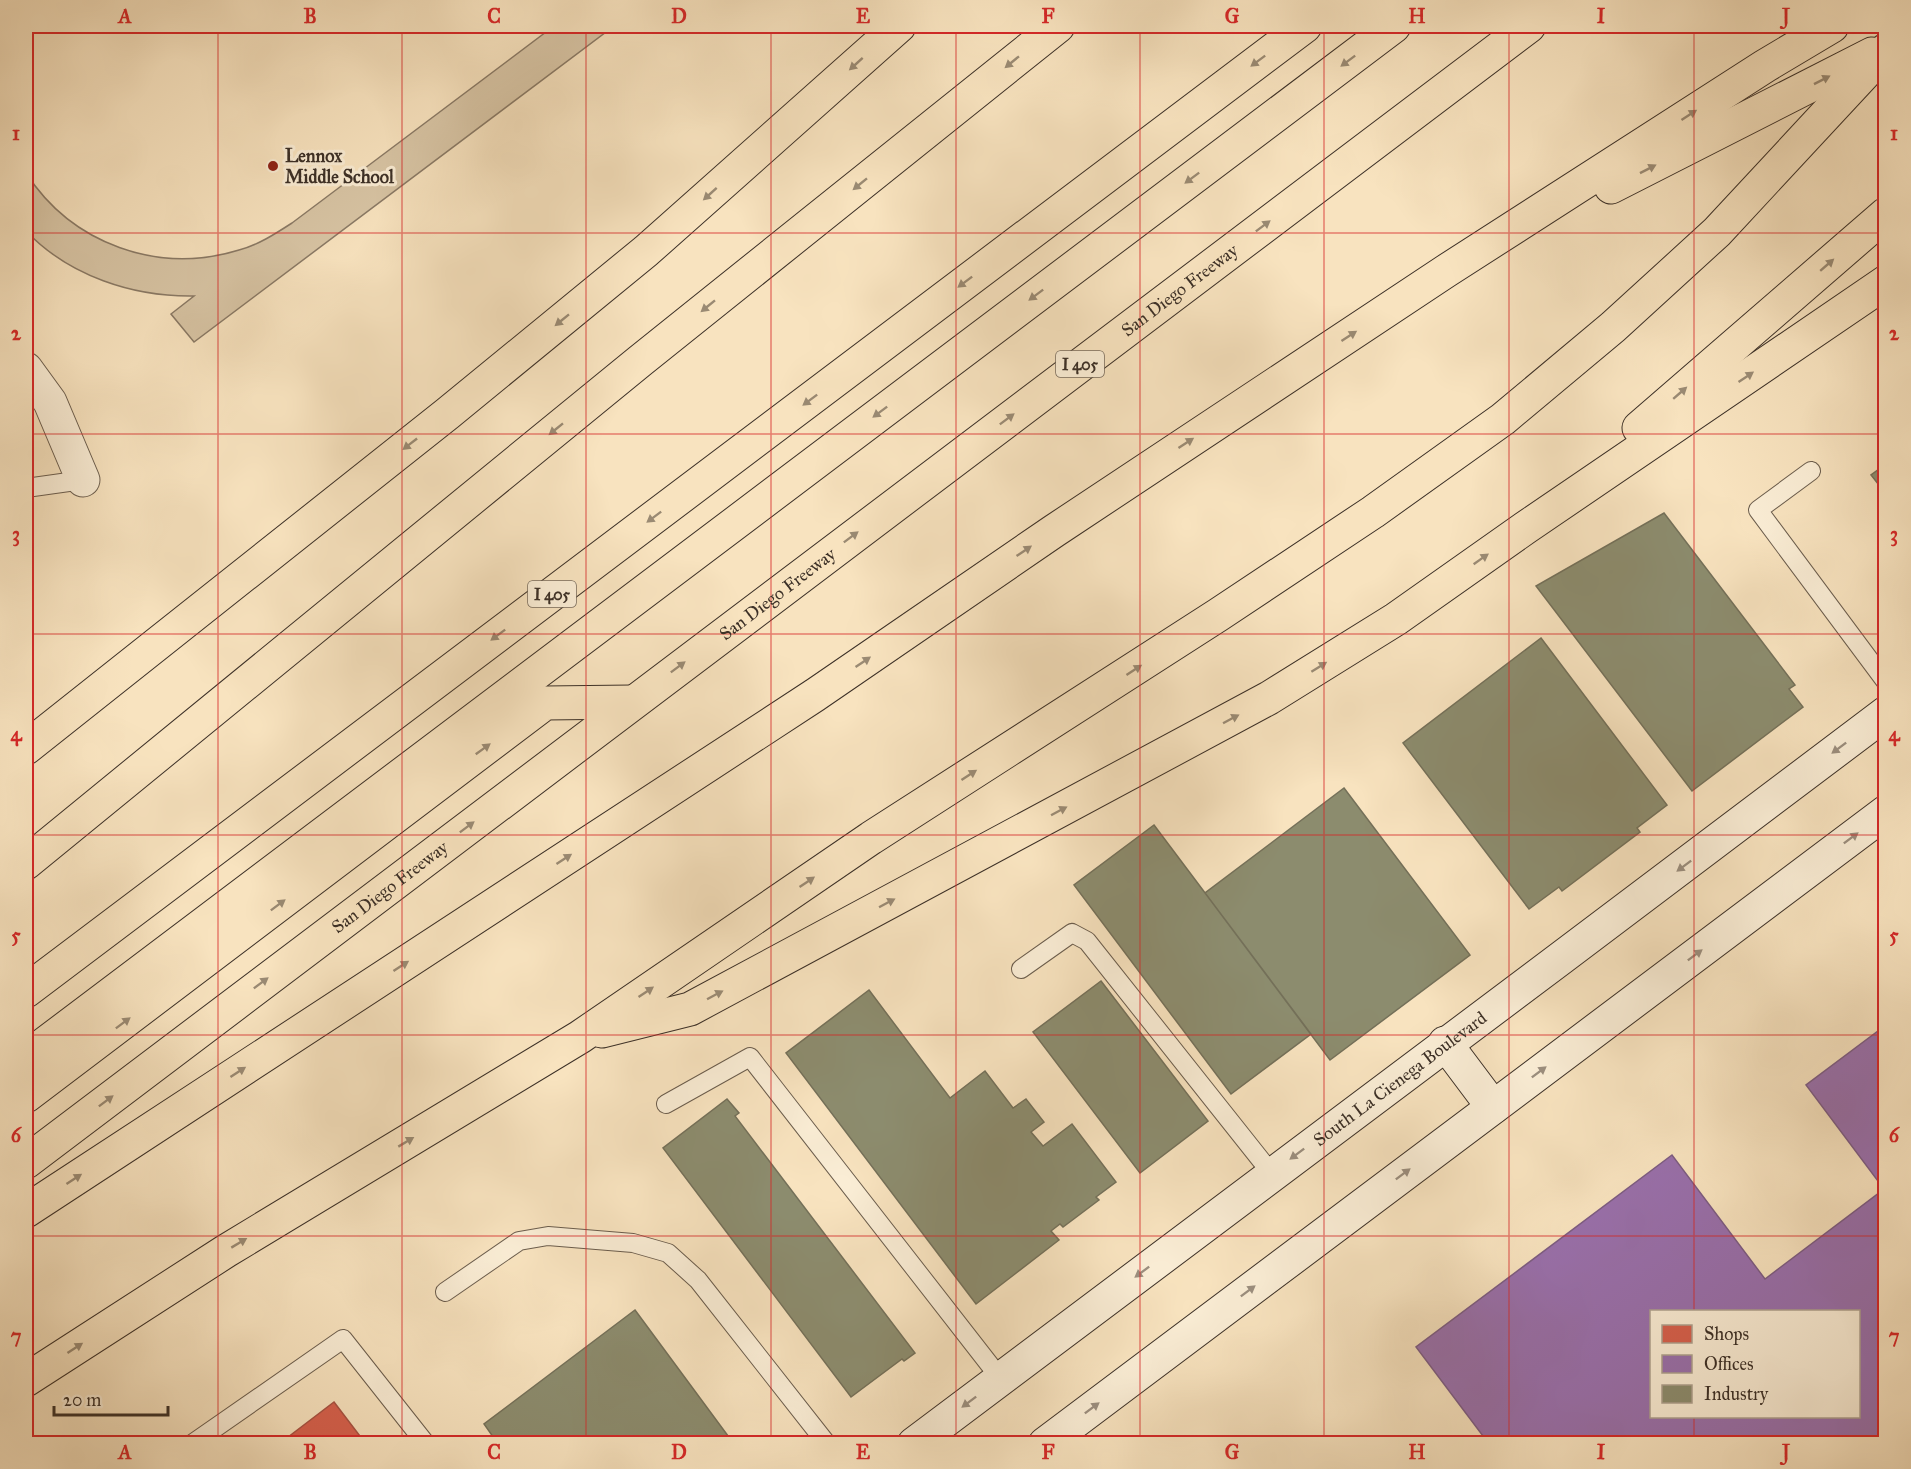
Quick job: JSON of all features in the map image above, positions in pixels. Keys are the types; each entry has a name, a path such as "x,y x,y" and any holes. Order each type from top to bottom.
{"highway":[{"path":"26,748 447,414 628,266 899,26"},
{"path":"26,863 640,361 1058,26"},
{"name":"I 405","path":"26,991 1305,26"},
{"path":"26,1058 1394,26"},
{"name":"San Diego Freeway","path":"26,1162 1529,26"},
{"path":"26,1211 815,695 1054,531 1446,271 1765,66 1832,26"},
{"path":"1446,271 1886,49"},
{"path":"26,1380 226,1251 580,1037 871,838 1364,519 1503,419 1613,327 1717,232 1886,49"},
{"path":"1525,528 1886,214"},
{"path":"580,1037 690,1009 1259,704 1396,619 1525,528 1886,282"},
{"path":"26,1096 545,703 632,702"}],"main road":[{"path":"26,369 50,402 83,480"},
{"name":"South La Cienega Boulevard","path":"914,1443 1886,713"},
{"path":"1045,1443 1886,812"},
{"path":"1445,1043 1493,1107"}],"lane":[{"path":"1811,471 1758,510 1886,682"},
{"path":"26,488 83,480"},
{"path":"1021,969 1072,933 1087,941 1272,1174"},
{"path":"666,1104 750,1057 1000,1378"},
{"path":"445,1292 519,1241 548,1236 633,1243 668,1253 698,1280 827,1443"},
{"path":"192,1443 343,1339 426,1443"}],"shaded area":[{"path":"554,26 614,26 194,342 171,314 194,296 148,293 103,281 62,260 26,231 26,173 45,198 67,218 92,235 119,248 148,255 178,258 208,257 253,245 292,223"}],"building: Shops":[{"path":"334,1402 366,1444 279,1444"}],"building: Offices":[{"path":"1886,1025 1886,1444 1489,1444 1416,1347 1672,1155 1765,1279 1884,1189 1806,1085"}],"building: Industry":[{"path":"1886,464 1886,494 1871,475"},
{"path":"1664,513 1795,685 1789,689 1803,707 1692,791 1536,586"},
{"path":"1541,638 1667,805 1637,828 1640,832 1562,891 1559,887 1529,909 1403,743"},
{"path":"1344,788 1470,955 1330,1060 1205,893"},
{"path":"1154,825 1311,1034 1231,1094 1074,885"},
{"path":"1101,981 1208,1121 1140,1173 1033,1032"},
{"path":"869,990 950,1098 985,1071 1013,1108 1026,1099 1044,1122 1031,1132 1043,1146 1072,1124 1116,1182 1096,1197 1099,1200 1063,1227 1060,1224 1051,1231 1059,1240 976,1304 786,1053"},
{"path":"727,1099 739,1113 735,1116 915,1353 904,1361 902,1359 851,1397 663,1148"},
{"path":"635,1310 734,1444 498,1444 484,1424"}],"place":[{"name":"Lennox Middle School","path":"273,166"}]}
